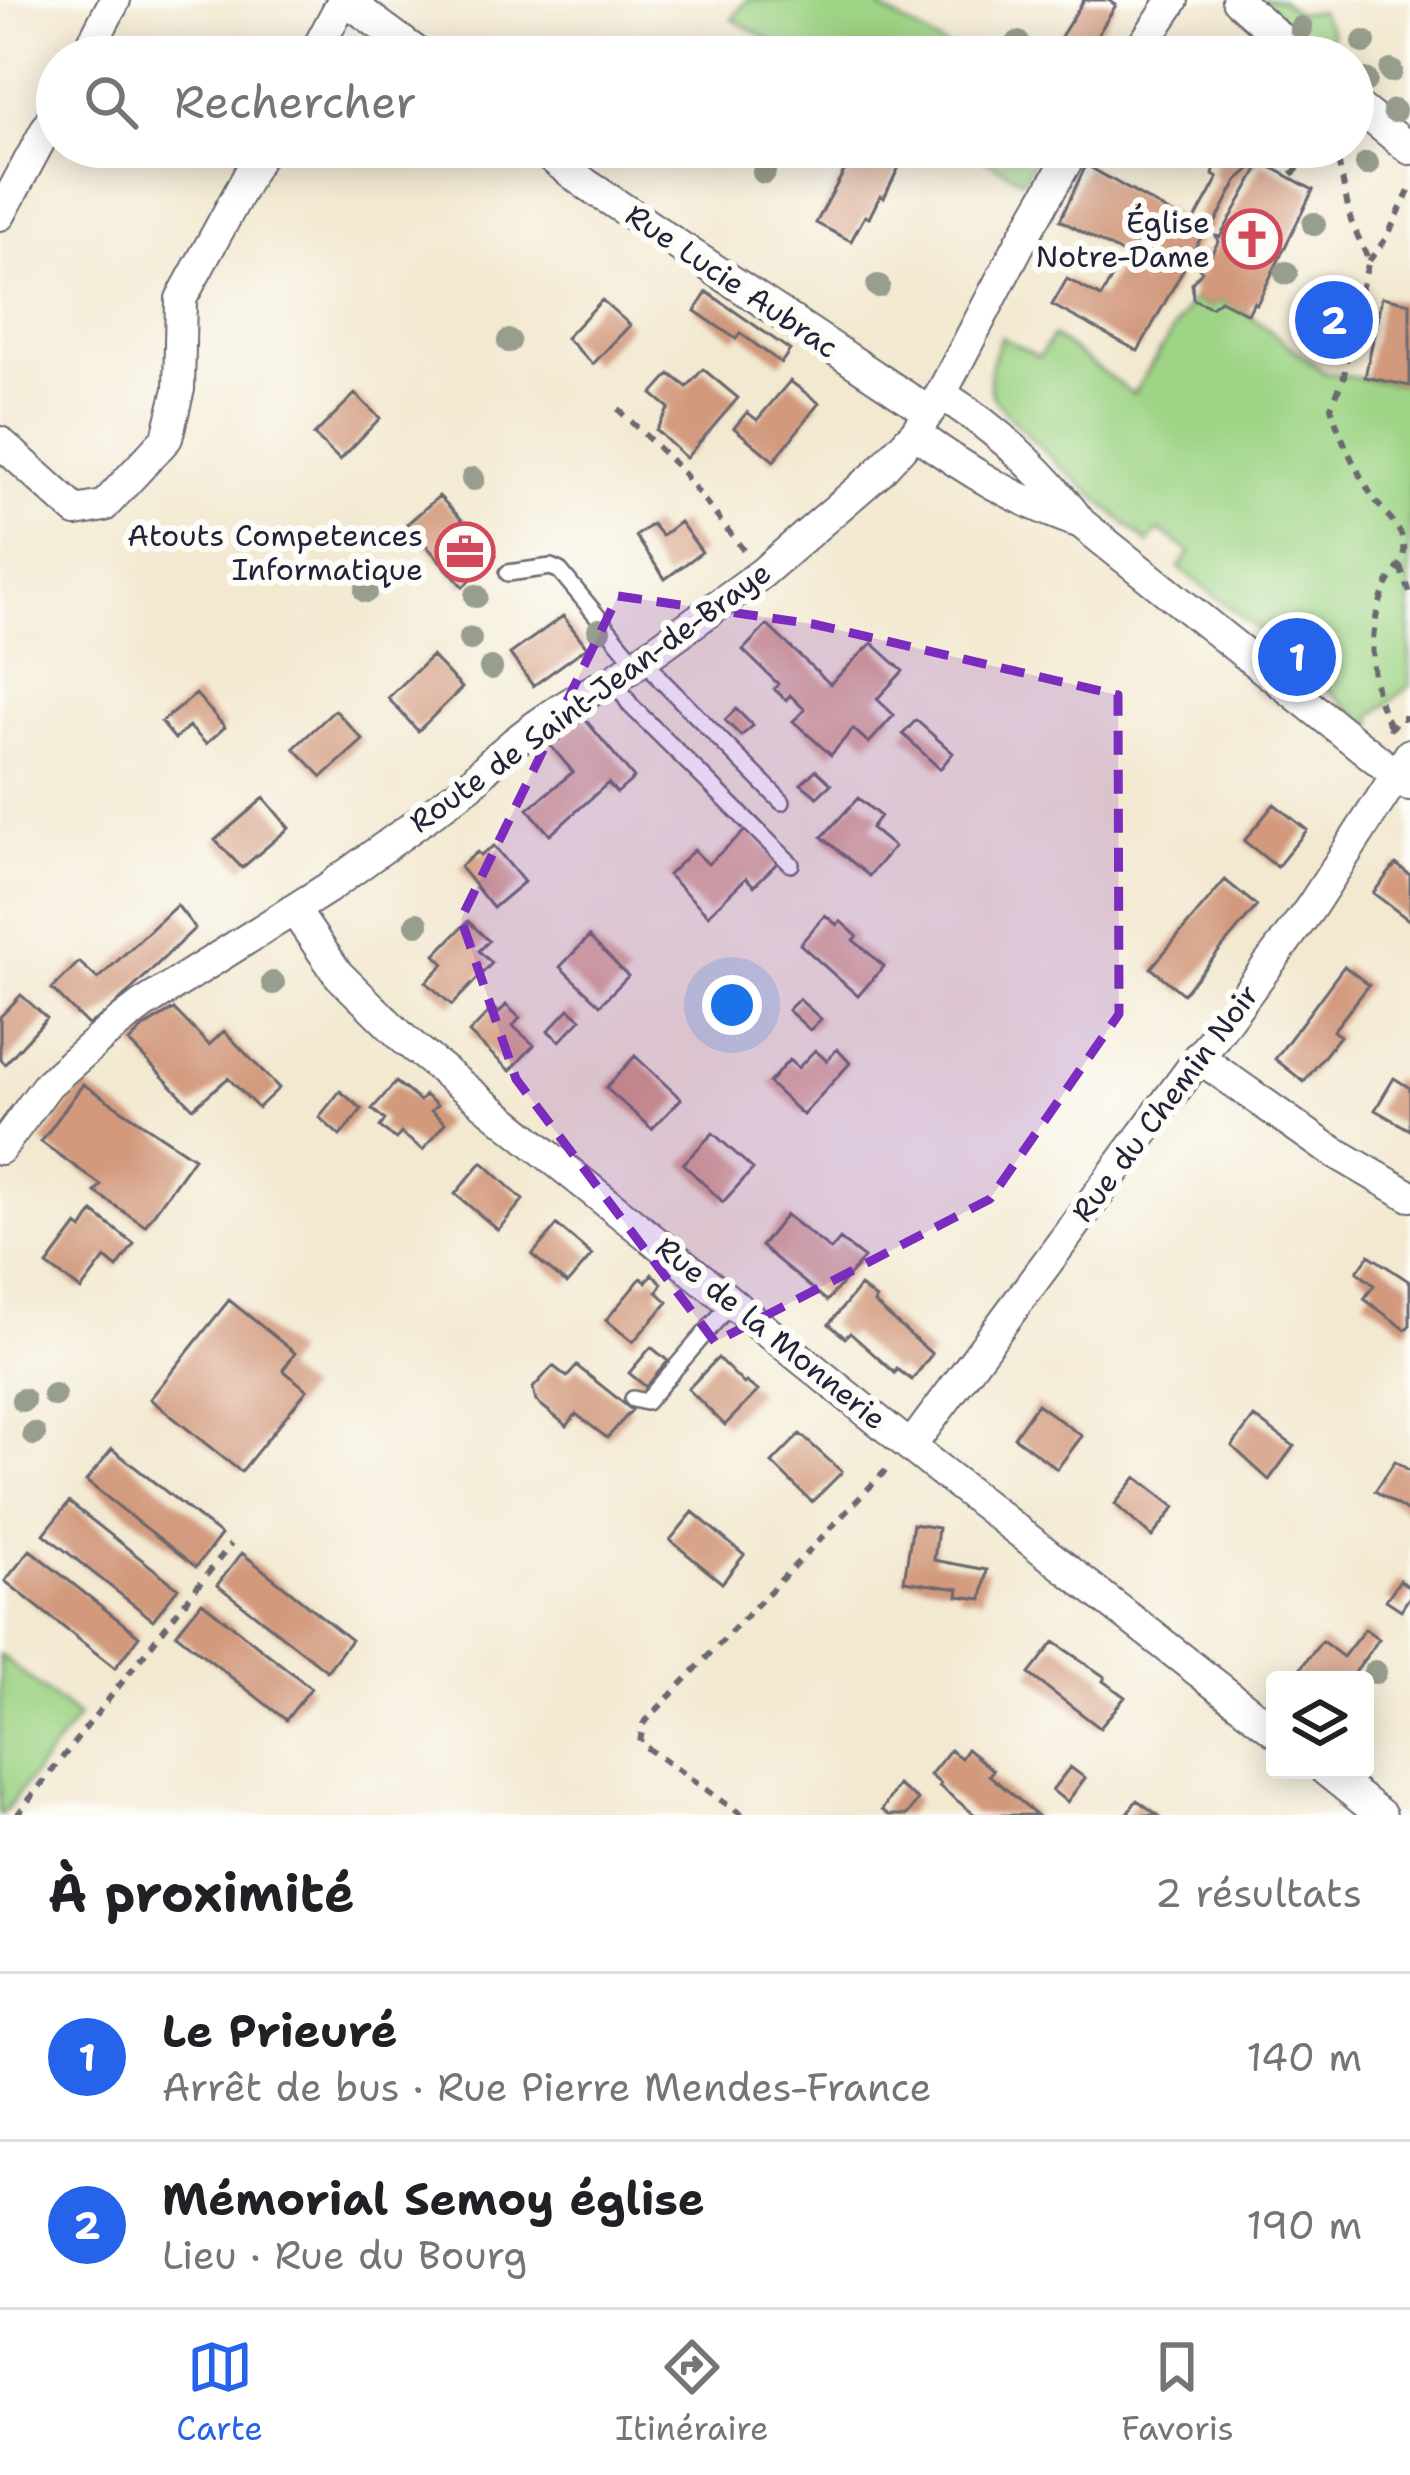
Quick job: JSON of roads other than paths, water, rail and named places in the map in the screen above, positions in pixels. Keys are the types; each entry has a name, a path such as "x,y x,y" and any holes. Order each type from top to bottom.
{"street":[{"path":"96,36 115,0"},
{"path":"325,36 345,0 394,36"},
{"path":"1149,36 1173,0"},
{"path":"1237,0 1277,36"},
{"path":"1374,120 1410,149"},
{"path":"0,215 36,148"},
{"path":"0,442 76,511 104,506 167,438 179,389 181,298 252,168"},
{"name":"Rue Lucie Aubrac","path":"565,168 928,413"},
{"name":"Route de Saint-Jean-de-Braye","path":"0,1149 48,1084 107,1032 294,910 470,785 487,765 570,704 761,574 878,473 928,413 1063,168"},
{"path":"928,413 955,462 1034,507 1081,524"},
{"path":"928,413 985,422 1049,480 1081,524 1406,772"},
{"name":"Rue du Chemin Noir","path":"911,1446 1406,772"},
{"name":"Rue de la Monnerie","path":"294,910 338,974 405,1040 1266,1724"},
{"path":"1198,1057 1324,1146 1410,1196"},
{"path":"1335,1779 1381,1815"}],"lane":[{"path":"508,573 551,567 560,572 632,666 660,680 782,802"},
{"path":"632,666 631,706 791,864"},
{"path":"632,1399 646,1402 732,1302"}],"place":[{"name":"Église Notre-Dame","path":"1252,239"},
{"name":"Mémorial Semoy église","path":"1334,320"},
{"name":"Atouts Competences Informatique","path":"465,552"},
{"name":"Le Prieuré","path":"1297,657"}]}
